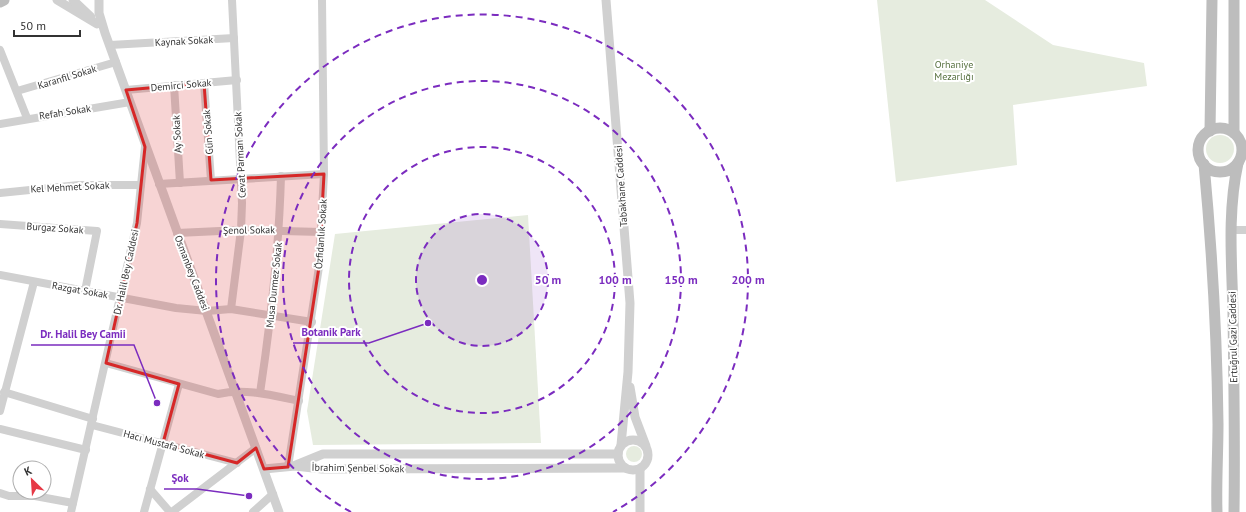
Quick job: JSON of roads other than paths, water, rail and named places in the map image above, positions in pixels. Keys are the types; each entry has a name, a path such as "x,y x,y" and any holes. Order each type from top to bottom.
{"main road":[{"path":"0,2 4,0"},
{"path":"1210,131 1212,0"},
{"path":"1234,0 1234,133"},
{"path":"1223,128 1234,133 1244,147 1238,163 1221,172 1214,171 1204,164 1200,158 1199,146 1201,140 1210,131 1223,128"},
{"name":"Ertuğrul Gazi Caddesi","path":"1234,512 1234,375 1231,230 1232,192 1238,163"},
{"name":"Ertuğrul Gazi Caddesi","path":"1204,164 1210,228 1214,299 1218,424 1216,512"}],"street":[{"path":"57,0 97,24"},
{"path":"73,0 105,33"},
{"path":"99,0 99,13 105,33"},
{"name":"Cevat Parman Sokak","path":"232,0 242,178 241,230 232,309"},
{"name":"Özfidanlık Sokak","path":"292,466 299,401 319,267 324,174 322,0"},
{"name":"Tabakhane Caddesi","path":"606,0 630,303 628,372"},
{"name":"Osmanbey Caddesi","path":"105,33 145,147 207,311 279,512"},
{"name":"Kaynak Sokak","path":"110,45 234,38"},
{"path":"0,50 27,118"},
{"name":"Karanfil Sokak","path":"17,91 116,62"},
{"name":"Demirci Sokak","path":"126,90 237,80"},
{"name":"Gün Sokak","path":"204,83 211,180"},
{"name":"Ay Sokak","path":"174,86 180,183"},
{"name":"Refah Sokak","path":"0,124 27,118 130,102"},
{"name":"Dr. Halil Bey Caddesi","path":"71,512 137,223 145,147"},
{"path":"159,184 324,174"},
{"name":"Musa Durmez Sokak","path":"260,393 272,315 280,229 282,176"},
{"name":"Kel Mehmet Sokak","path":"0,193 79,185 141,185"},
{"name":"Burgaz Sokak","path":"0,224 97,230 85,291"},
{"name":"Şenol Sokak","path":"177,233 280,229 321,232"},
{"path":"1231,230 1246,230"},
{"name":"Razgat Sokak","path":"0,275 176,308 207,311 232,309 312,322"},
{"path":"0,411 4,392 4,379 34,282"},
{"path":"106,363 218,394 235,390 260,393 299,401"},
{"path":"628,372 635,416 647,448 648,458 644,466 640,469 630,470 625,468 619,460 618,454 621,445 628,372"},
{"path":"144,512 179,384"},
{"name":"Hacı Mustafa Sokak","path":"4,392 92,422 237,463"},
{"path":"0,429 86,450"},
{"path":"621,445 630,440 636,440 640,441 647,448"},
{"path":"150,489 171,512 256,448"},
{"name":"İbrahim Şenbel Sokak","path":"292,466 322,454 618,454"},
{"path":"450,455 450,468"},
{"path":"264,469 292,466"},
{"name":"İbrahim Şenbel Sokak","path":"292,466 322,469 625,468"},
{"path":"640,469 640,512"},
{"path":"0,493 9,496 35,496 73,503"},
{"path":"253,512 273,494"}],"place":[{"name":"Botanik Park","path":"428,323"},
{"name":"Dr. Halil Bey Camii","path":"157,403"},
{"name":"Şok","path":"249,496"}],"park label":[{"name":"Orhaniye Mezarlığı","path":"954,70"}]}
